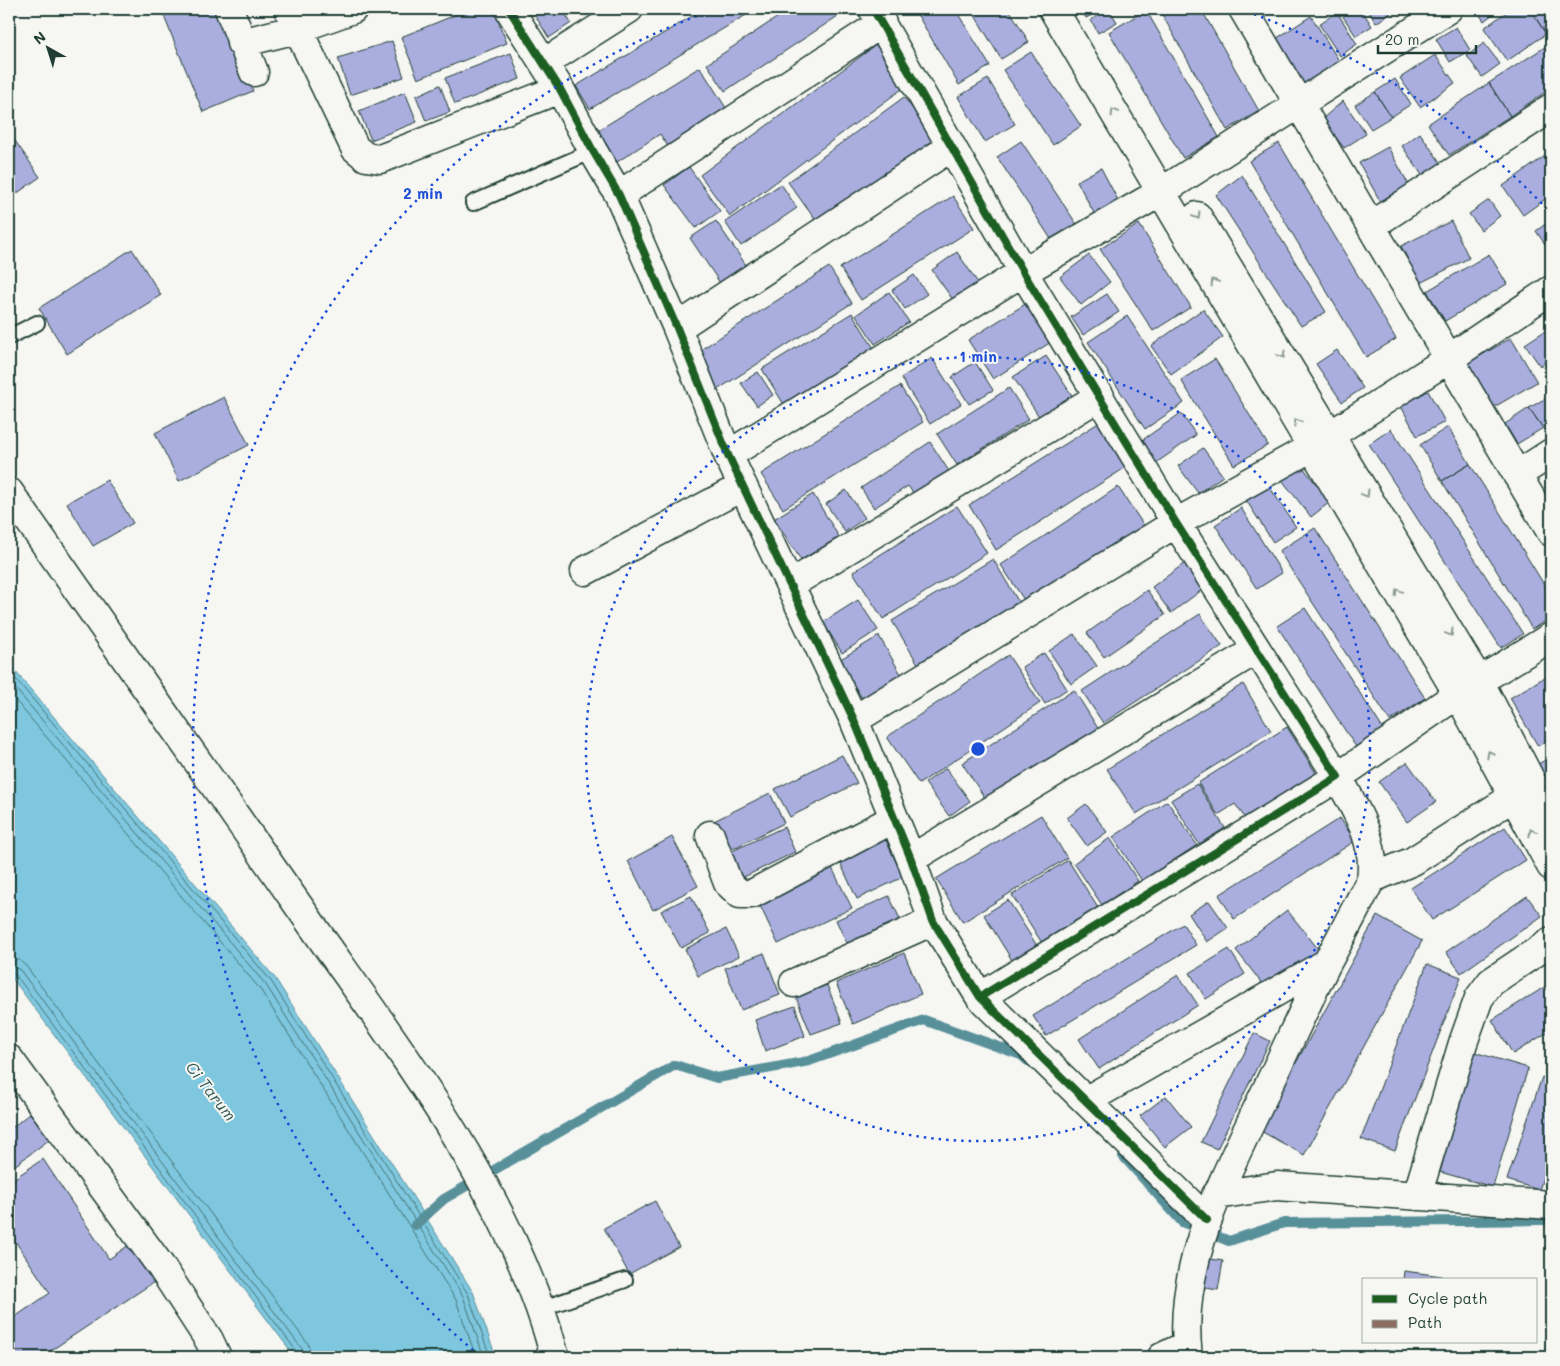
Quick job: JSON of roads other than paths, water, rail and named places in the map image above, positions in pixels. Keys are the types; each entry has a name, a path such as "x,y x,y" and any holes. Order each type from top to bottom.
{"street":[{"path":"230,9 241,43 254,72"},
{"path":"241,43 292,19 353,9"},
{"path":"509,9 544,62 619,194 677,328 728,456 791,584 854,720 911,859 933,921 980,997 1087,1100 1207,1220"},
{"path":"544,62 629,9"},
{"path":"1053,9 1137,134"},
{"path":"1074,9 1137,134 1168,187 1469,688 1551,819"},
{"path":"1243,9 1551,532"},
{"path":"728,456 1023,272 1168,187 1448,9"},
{"path":"619,194 878,16 950,147 1023,272 1176,523 1338,777 1362,823 1371,848 1373,864 1371,879 1327,963 1216,1195 1196,1254 1189,1297 1188,1351 1162,1357"},
{"path":"292,19 355,148 366,158 380,158 560,89"},
{"path":"1370,226 1551,108"},
{"path":"677,328 950,147"},
{"path":"854,720 1176,523 1321,440 1450,358 1551,290"},
{"path":"791,584 1100,396"},
{"path":"1518,475 1551,453"},
{"path":"585,571 743,486"},
{"path":"9,492 362,997 464,1149 513,1244 540,1309 556,1357"},
{"path":"980,997 1338,777 1469,688 1551,637"},
{"path":"911,859 1256,650"},
{"path":"1469,688 1513,797 1551,866"},
{"path":"1371,879 1413,861 1513,797"},
{"path":"710,835 728,883 740,894 752,894 893,819"},
{"path":"794,983 933,921"},
{"path":"1417,1196 1478,998 1491,982 1551,942"},
{"path":"1087,1100 1327,963"},
{"path":"9,1060 162,1268 209,1340 217,1357"},
{"path":"1216,1195 1277,1186 1551,1205"}],"lane":[{"path":"473,203 593,151"},
{"path":"9,337 38,323"},
{"path":"540,1309 625,1280"}],"water":[{"name":"Ci Tarum","path":"9,664 275,978 473,1292 496,1357 295,1357 9,974"}],"waterway":[{"path":"415,1225 444,1199 675,1065 717,1078 809,1061 924,1020 1021,1055 1028,1061"},
{"path":"1123,1156 1182,1222 1229,1241 1284,1223 1551,1220"}]}
